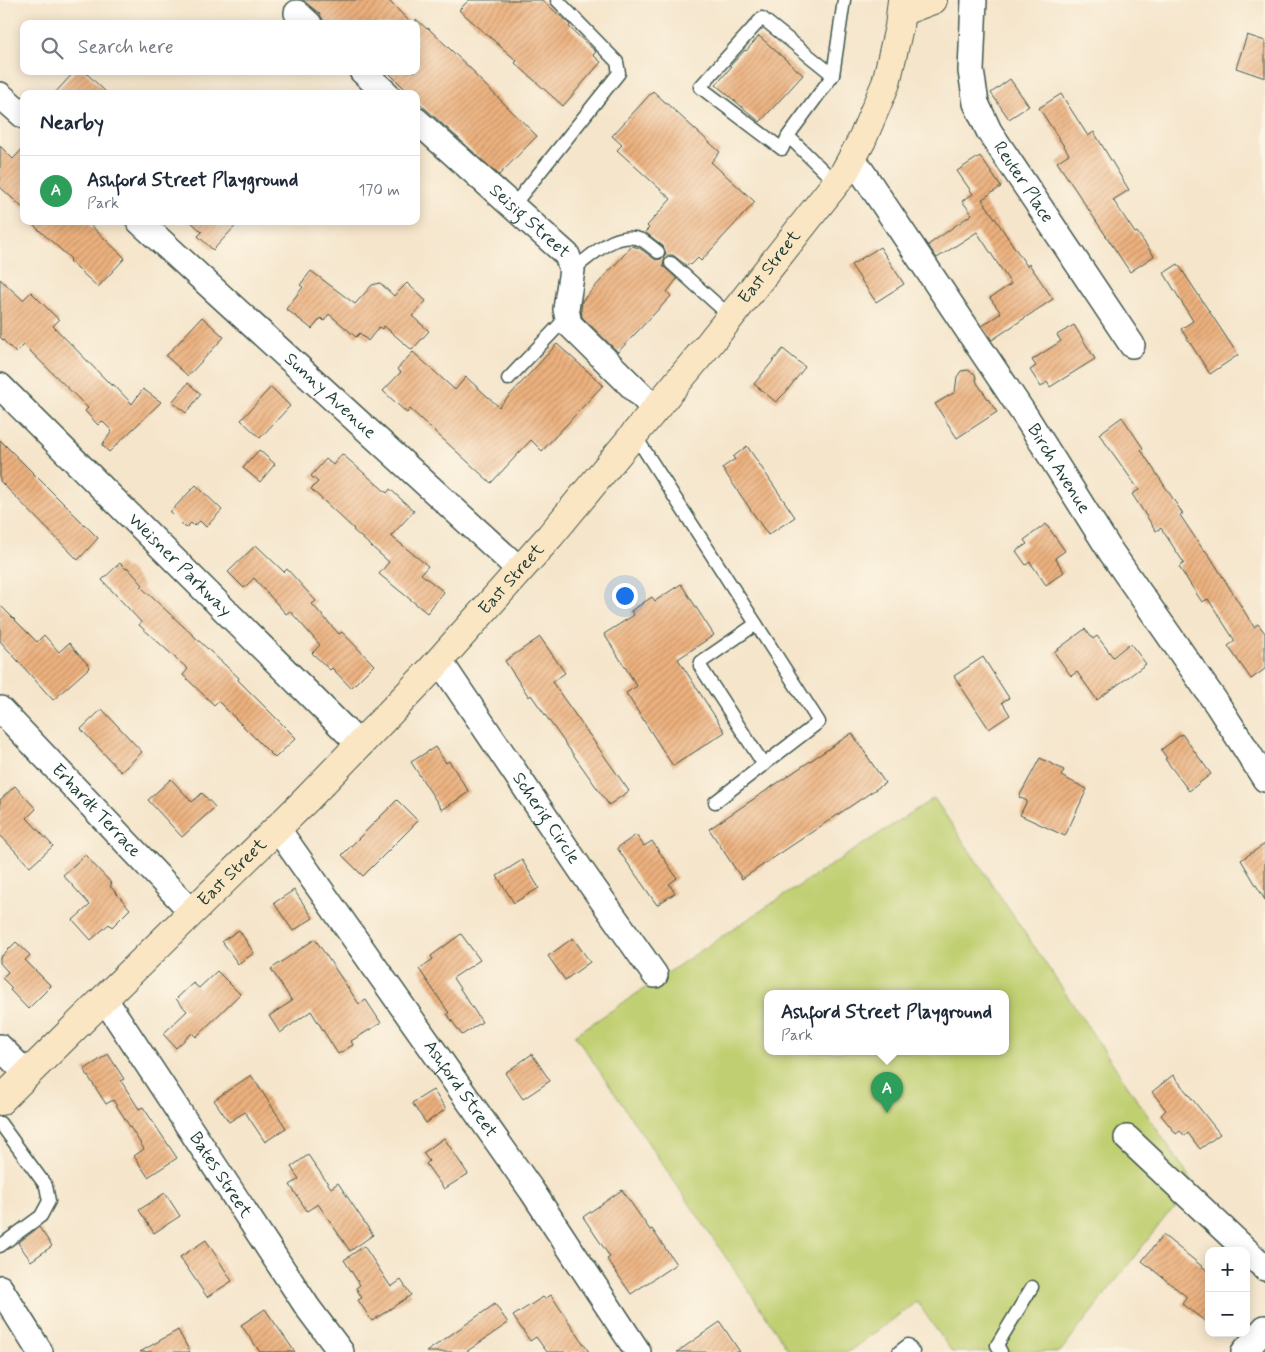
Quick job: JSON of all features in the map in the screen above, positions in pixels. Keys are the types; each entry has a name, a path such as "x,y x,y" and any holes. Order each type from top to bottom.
{"main road":[{"name":"East Street","path":"0,1101 360,745 550,536 731,317 836,183 862,140 886,82 899,27 901,6 933,0"}],"street":[{"name":"Reuter Place","path":"974,0 971,71 976,103 989,131 1132,345"},
{"path":"366,75 383,90"},
{"path":"0,95 20,112"},
{"name":"Seisig Street","path":"420,124 567,255 572,270 566,309 568,316"},
{"name":"Birch Avenue","path":"852,157 1026,418 1111,552 1216,704 1265,779"},
{"name":"Sunny Avenue","path":"143,225 520,570"},
{"path":"568,316 569,324 655,409"},
{"name":"Weisner Parkway","path":"0,386 360,745"},
{"name":"Scherig Circle","path":"439,660 583,873 655,975"},
{"name":"Erhardt Terrace","path":"0,709 192,912"},
{"name":"Ashford Street","path":"277,828 532,1191 638,1352"},
{"name":"Bates Street","path":"104,998 281,1267 341,1352"},
{"path":"0,1047 27,1074"},
{"path":"1127,1138 1265,1268"},
{"path":"0,1288 40,1352"},
{"path":"1244,1352 1265,1328"}],"lane":[{"path":"512,207 619,73 617,62 557,0"},
{"path":"833,75 762,18 700,87 782,149 788,136 833,75 844,0"},
{"path":"788,136 836,183"},
{"path":"572,270 608,244 624,236 642,240 658,252"},
{"path":"671,263 731,317"},
{"path":"508,379 568,316"},
{"path":"634,434 819,722 715,802"},
{"path":"756,624 702,662 700,666 764,765"},
{"path":"0,1123 46,1186 49,1201 41,1216 0,1246"},
{"path":"1001,1352 997,1345 1032,1287"},
{"path":"899,1352 908,1345 914,1352"}],"green space":[{"path":"934,798 1198,1190 1167,1215 1060,1352 952,1352 917,1302 848,1352 790,1352 575,1035"}],"building":[{"path":"302,0 388,0 408,20 323,20 319,13"},
{"path":"469,0 542,0 596,52 593,55 601,62 563,106 515,63 517,61 459,10"},
{"path":"420,23 475,73 537,136 499,175 420,104 420,90 406,90 391,75 420,75"},
{"path":"1247,35 1265,41 1265,78 1236,68"},
{"path":"759,36 803,75 760,122 716,85 730,66"},
{"path":"71,75 88,75 104,90 58,90"},
{"path":"1010,79 1029,106 1009,119 991,93"},
{"path":"653,91 720,152 711,162 755,202 701,261 698,258 691,265 689,263 687,266 673,255 668,255 665,258 663,266 677,279 667,292 671,296 618,352 582,317 582,301 632,246 639,248 656,260 661,259 666,254 663,246 645,232 649,228 647,226 671,199 617,150 622,145 612,136"},
{"path":"1061,94 1088,136 1094,132 1129,190 1113,200 1135,233 1137,232 1154,256 1130,272 1057,162 1069,154 1039,108"},
{"path":"0,146 13,159 20,151 20,205 0,187"},
{"path":"980,156 1001,187 982,199 1027,266 1029,264 1053,299 992,340 982,326 1001,313 990,298 1011,284 977,232 937,258 928,245 972,214 962,201 973,194 957,171"},
{"path":"33,225 90,225 125,258 98,287 69,261 71,259"},
{"path":"194,225 236,225 213,250 198,236 202,232"},
{"path":"880,247 904,284 876,302 851,265"},
{"path":"1178,264 1238,355 1210,374 1181,329 1193,321 1164,273"},
{"path":"311,271 355,304 372,285 380,283 394,296 407,283 426,301 412,316 429,331 412,350 384,326 382,329 379,327 368,341 360,333 356,337 329,314 324,321 321,318 312,329 286,309 303,287 300,285"},
{"path":"0,279 23,300 31,292 59,320 53,326 132,404 143,389 161,402 109,452 102,445 112,431 102,421 98,425 85,411 88,408 24,345 16,353 0,337"},
{"path":"202,317 224,337 188,376 166,356"},
{"path":"1074,325 1095,359 1050,387 1047,382 1041,387 1030,370 1036,366 1032,360 1061,341 1057,335"},
{"path":"557,344 603,385 542,451 531,440 491,483 410,409 407,413 383,391 401,372 397,369 413,352 455,390 466,377 499,407"},
{"path":"783,349 805,367 776,402 754,384"},
{"path":"968,370 975,374 977,383 997,412 957,438 935,404 955,392 957,377 961,371"},
{"path":"188,383 201,394 186,413 172,402"},
{"path":"271,387 290,406 260,438 241,420"},
{"path":"1122,417 1183,514 1180,515 1204,551 1211,558 1254,627 1258,624 1265,633 1265,669 1251,679 1228,646 1235,641 1208,599 1202,602 1179,567 1184,563 1161,528 1156,531 1132,494 1139,490 1099,434"},
{"path":"0,440 98,538 78,560 0,481"},
{"path":"747,446 795,517 768,535 722,468 735,459 733,457"},
{"path":"259,450 275,464 260,482 243,468"},
{"path":"342,454 387,493 390,489 414,511 391,536 428,566 421,574 444,592 427,613 379,574 389,562 311,489 318,482 311,476 326,459 333,465"},
{"path":"196,485 222,510 206,527 200,521 194,526 191,523 186,528 170,512"},
{"path":"1046,524 1065,551 1055,558 1064,572 1046,585 1030,562 1026,565 1016,551 1027,544 1024,540"},
{"path":"256,545 284,572 287,569 316,601 312,604 339,634 342,632 374,665 351,688 332,668 330,670 312,653 320,645 290,611 286,614 254,578 244,588 228,572"},
{"path":"120,563 126,569 128,568 143,585 141,587 239,678 238,680 296,738 275,758 218,701 214,705 183,675 188,669 139,625 141,622 102,580"},
{"path":"681,584 714,635 678,659 725,732 673,766 626,693 637,686 604,634 634,615 631,611 652,597 655,601"},
{"path":"0,605 37,642 44,635 59,652 69,643 90,667 53,700 0,641"},
{"path":"1085,629 1093,639 1097,636 1113,657 1130,643 1146,664 1097,700 1077,672 1071,676 1054,652"},
{"path":"540,637 565,673 552,682 629,791 609,805 531,695 529,697 505,661"},
{"path":"983,657 1009,698 1002,702 1010,715 989,729 954,676"},
{"path":"102,709 142,752 121,772 81,729"},
{"path":"852,733 885,783 742,879 709,829"},
{"path":"1182,734 1211,774 1189,791 1165,759 1167,758 1161,750"},
{"path":"435,747 446,763 449,761 469,792 442,810 411,762"},
{"path":"1040,758 1064,770 1061,776 1087,789 1065,836 1020,815 1027,801 1019,797"},
{"path":"171,779 192,802 202,793 215,807 182,837 148,800"},
{"path":"15,786 36,809 27,818 53,846 30,867 0,835 0,800"},
{"path":"397,800 418,821 363,876 342,855"},
{"path":"636,835 644,846 652,841 677,878 669,884 675,893 657,905 617,848"},
{"path":"1265,844 1265,900 1241,860"},
{"path":"85,855 112,884 110,886 130,909 112,927 109,924 91,940 73,920 90,905 63,875"},
{"path":"522,860 539,888 514,903 497,876"},
{"path":"294,890 313,918 293,931 274,903"},
{"path":"239,930 254,953 238,964 222,941"},
{"path":"461,934 480,960 453,978 482,1022 462,1035 419,969 433,959 431,956"},
{"path":"573,938 590,962 565,980 548,956"},
{"path":"315,939 359,1004 366,1000 381,1023 351,1041 353,1045 338,1054 311,1011 280,1033 269,1016 292,1001 271,969"},
{"path":"16,942 30,955 25,960 51,986 28,1009 10,990 12,988 2,978 8,972 0,963 0,958"},
{"path":"217,971 240,994 196,1037 192,1033 176,1048 163,1034 187,1011 176,999 193,983 199,988"},
{"path":"108,1054 124,1079 121,1081 139,1109 143,1107 177,1158 148,1177 134,1156 144,1149 113,1100 106,1104 84,1070"},
{"path":"532,1054 550,1081 523,1099 505,1073"},
{"path":"251,1075 286,1128 265,1142 245,1112 229,1122 214,1100"},
{"path":"1173,1075 1220,1134 1200,1149 1188,1133 1185,1136 1180,1131 1176,1134 1161,1115 1166,1110 1152,1092"},
{"path":"433,1090 446,1109 426,1123 412,1103"},
{"path":"444,1138 468,1174 444,1189 426,1164 429,1161 423,1153"},
{"path":"308,1155 331,1188 338,1183 373,1235 350,1251 318,1204 307,1211 290,1185 299,1179 291,1167"},
{"path":"622,1190 676,1264 631,1294 607,1259 610,1257 583,1217"},
{"path":"165,1193 180,1216 154,1233 139,1210"},
{"path":"39,1227 52,1246 31,1261 18,1243"},
{"path":"1163,1235 1205,1269 1205,1321 1182,1304 1187,1297 1142,1261"},
{"path":"206,1240 232,1281 207,1297 180,1257"},
{"path":"364,1246 391,1287 401,1280 411,1295 372,1321 358,1300 362,1298 356,1288 360,1285 344,1260"},
{"path":"551,1295 589,1352 547,1352 536,1337 530,1341 513,1316 543,1297 545,1299"},
{"path":"495,1304 508,1323 466,1352 426,1352"},
{"path":"265,1309 295,1352 260,1352 241,1325"},
{"path":"720,1322 740,1352 677,1352"},
{"path":"178,1330 190,1352 140,1352"}],"place":[{"name":"Ashford Street Playground","path":"887,1113"}]}
